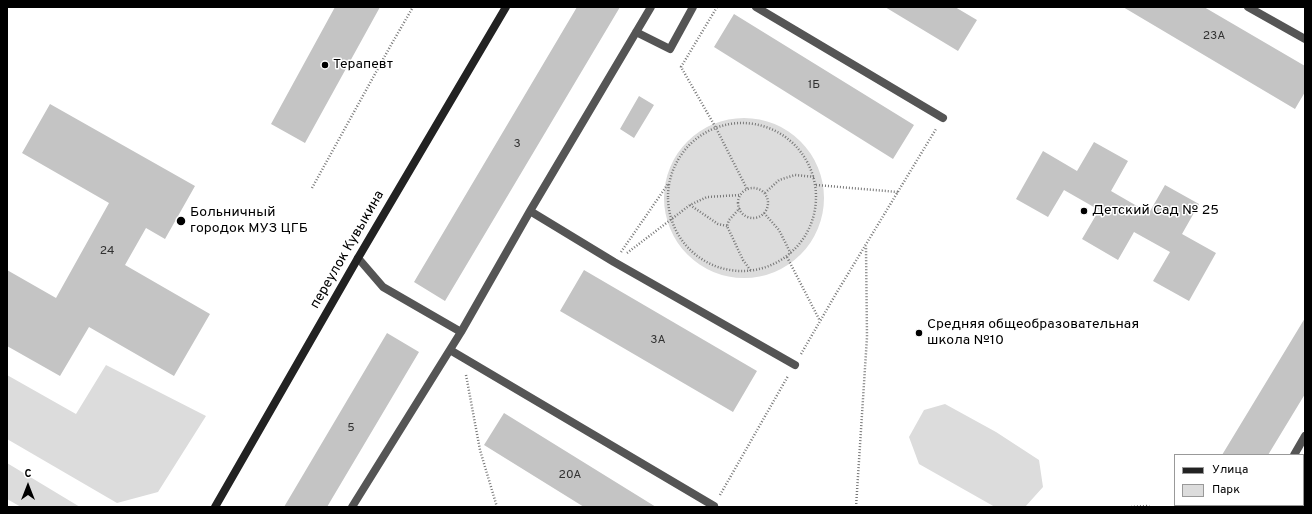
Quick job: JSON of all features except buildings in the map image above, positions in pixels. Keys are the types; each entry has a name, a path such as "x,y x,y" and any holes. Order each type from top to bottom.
{"main road":[{"name":"переулок Кувыкина","path":"215,507 358,258 506,7"}],"lane":[{"path":"352,507 461,332 530,211 651,7"},
{"path":"636,32 670,49 693,7"},
{"path":"756,7 942,118"},
{"path":"1248,7 1305,39"},
{"path":"530,211 614,262 795,365"},
{"path":"358,258 383,287 461,332"},
{"path":"450,350 714,506"},
{"path":"1295,454 1305,436"}],"path":[{"path":"312,188 413,7"},
{"path":"717,7 682,67 716,128 747,189"},
{"path":"714,506 820,320 942,118"},
{"path":"614,262 669,182 676,163 689,145 707,131 728,124 750,123 772,128 791,140 806,157 815,177 816,185 817,200 813,221 803,241 788,257 768,268 746,272 724,270 703,261 686,247 674,228 668,206 669,182"},
{"path":"765,193 779,180 795,175 815,177"},
{"path":"816,185 898,192"},
{"path":"757,188 765,193 769,201 764,213 759,217 750,218 742,213 738,204 740,195 747,189 757,188"},
{"path":"614,262 690,205 707,197 740,195"},
{"path":"690,205 718,224 727,226"},
{"path":"740,208 729,220 727,226 743,260 752,271"},
{"path":"764,213 779,230 791,254"},
{"path":"856,507 867,337 866,244"},
{"path":"788,257 820,320"},
{"path":"463,358 480,450 497,507"},
{"path":"1131,507 1150,507"}],"green space":[{"path":"744,118 774,124 794,136 806,148 818,168 824,198 818,228 806,248 794,260 774,272 744,278 714,272 694,260 682,248 670,228 664,198 670,168 682,148 694,136 714,124"},
{"path":"106,365 206,416 158,492 117,503 7,439 7,375 76,414"},
{"path":"945,404 996,432 1039,460 1043,487 1025,507 995,507 919,464 909,437 924,410"},
{"path":"7,463 80,507 21,507 7,499"}],"place":[{"name":"Терапевт","path":"325,65"},
{"name":"Детский Сад № 25","path":"1084,211"},
{"name":"Больничный городок МУЗ ЦГБ","path":"181,221"},
{"name":"Средняя общеобразовательная школа №10","path":"919,333"}]}
